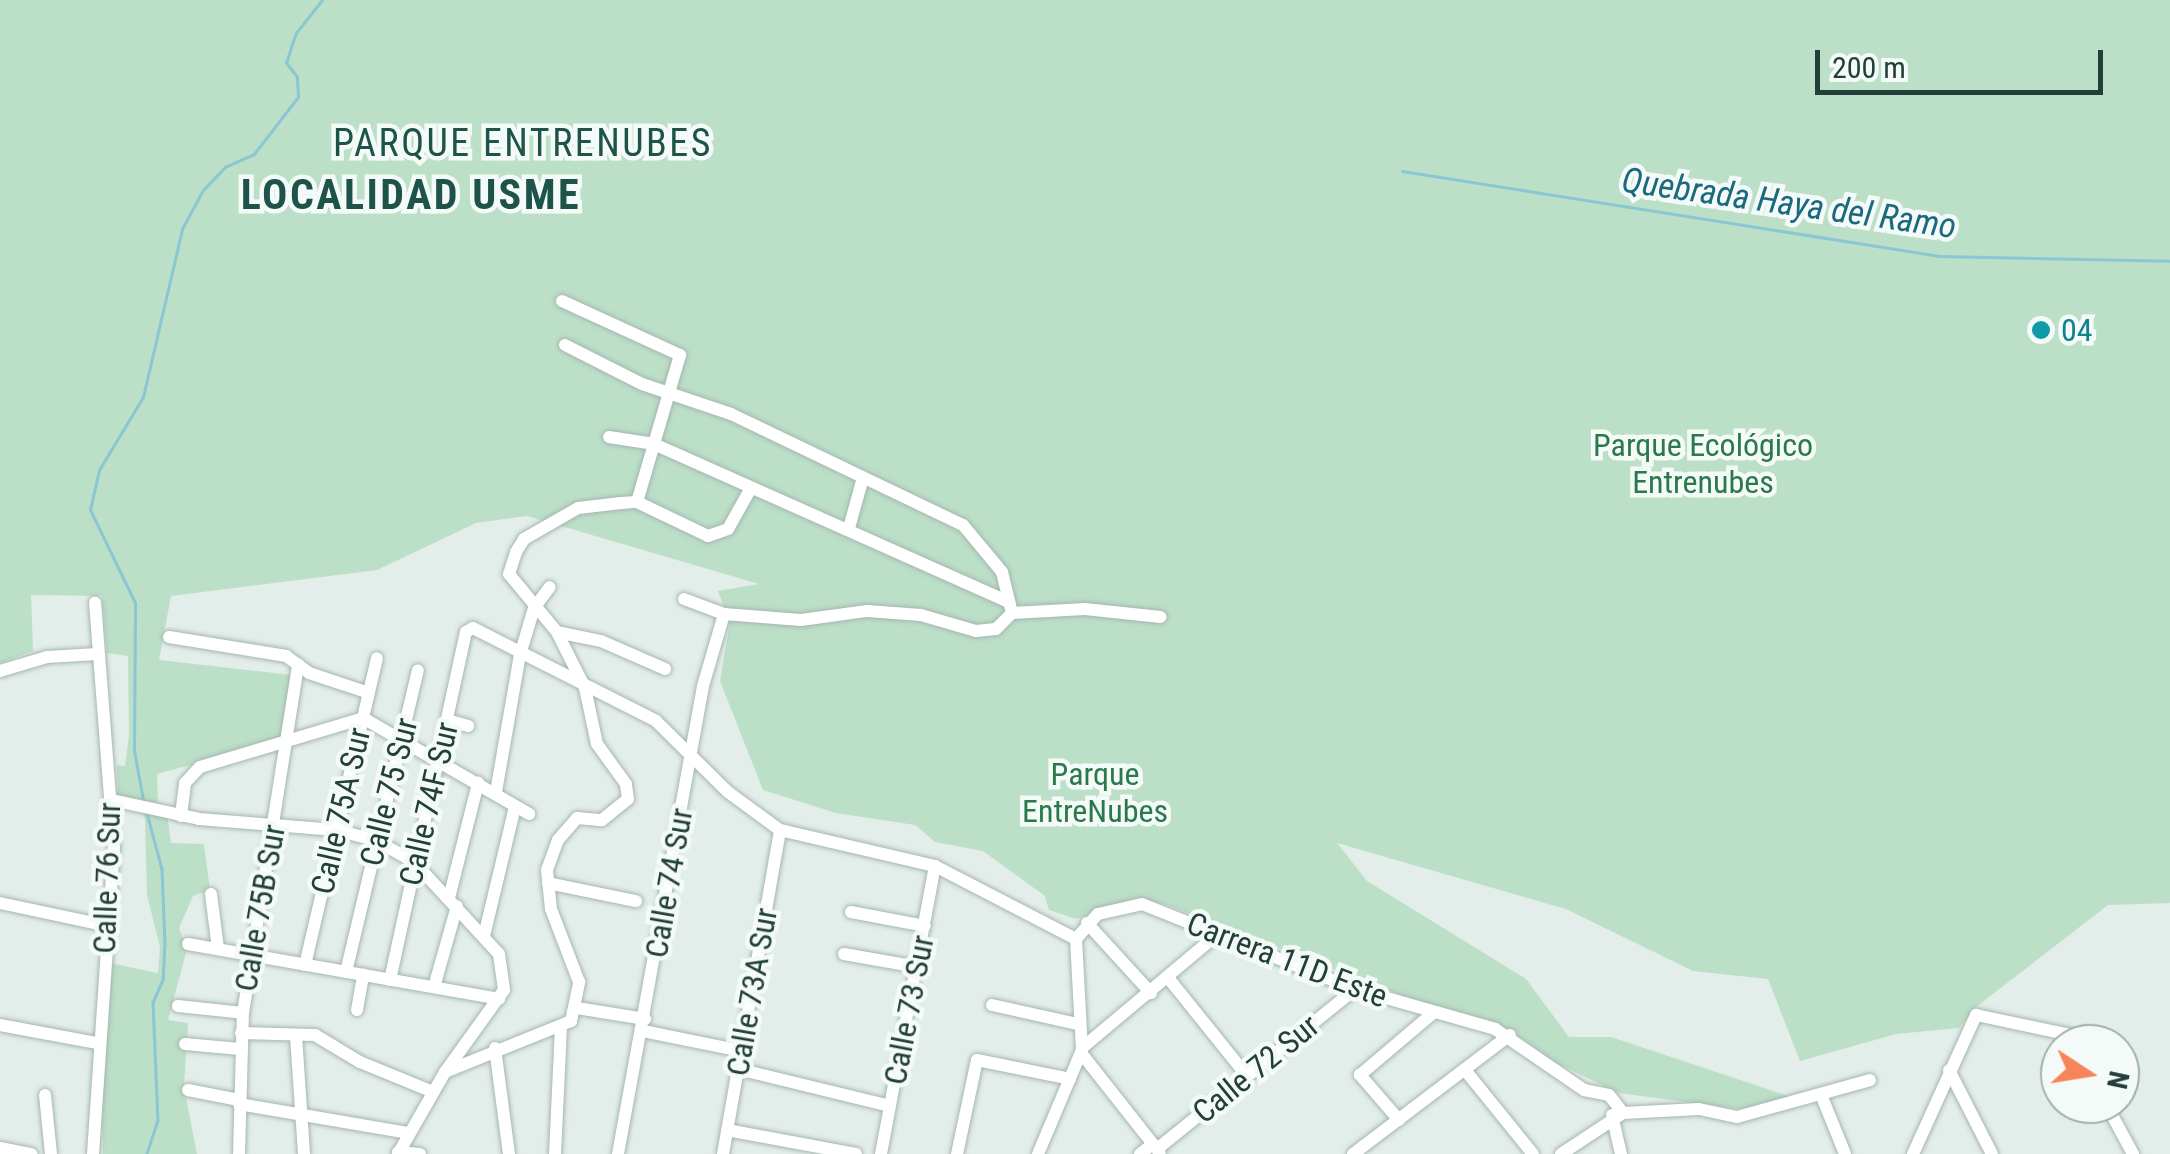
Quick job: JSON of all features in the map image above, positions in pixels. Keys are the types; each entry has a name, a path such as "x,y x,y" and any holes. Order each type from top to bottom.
{"street":[{"path":"562,302 680,355 637,502"},
{"path":"565,345 670,394 731,414 862,481 963,524 1002,572 1011,608 996,629 976,631 921,615 866,611 801,620 724,614 684,599"},
{"path":"609,437 654,444 849,528 1011,608 1085,609 1161,617"},
{"path":"849,528 862,481"},
{"path":"445,1072 495,1048 561,1029 578,1008 579,982 551,909 548,883 558,840 577,818 602,820 628,799 626,784 597,744 585,688 557,632 508,574 524,539 565,516 637,502 708,536 728,529 751,488"},
{"path":"496,792 520,655 534,608 550,587"},
{"name":"Calle 76 Sur","path":"94,1154 112,800 96,654 95,603"},
{"name":"Calle 74 Sur","path":"618,1154 691,758 724,614"},
{"name":"Calle 74F Sur","path":"390,980 469,629 520,655"},
{"path":"557,632 600,640 665,668"},
{"path":"169,638 298,664 369,693"},
{"path":"0,671 47,657 96,654"},
{"path":"520,655 656,721 691,758 780,830 936,866 1076,938"},
{"name":"Calle 75A Sur","path":"305,965 377,658"},
{"name":"Calle 75B Sur","path":"239,1154 242,1013 298,664"},
{"name":"Calle 75 Sur","path":"346,972 418,670"},
{"path":"181,816 192,773 364,718 529,814"},
{"path":"451,721 468,726"},
{"path":"434,988 478,782"},
{"path":"112,800 181,816 336,830 375,840 414,862 484,936 499,954 505,978 498,999 445,1072 398,1153 420,1154"},
{"path":"484,936 515,806"},
{"name":"Calle 73A Sur","path":"722,1154 780,830"},
{"name":"Calle 73 Sur","path":"881,1154 936,866"},
{"path":"548,883 636,901"},
{"path":"211,894 218,949"},
{"path":"0,903 108,926"},
{"name":"Carrera 11D Este","path":"1087,923 1142,904 1355,989 1510,1035 1584,1090 1609,1095 1618,1114"},
{"path":"850,912 925,926"},
{"path":"1151,994 1087,923 1076,938 1082,1050 1156,1149"},
{"path":"1038,1154 1082,1050 1170,979 1219,933"},
{"path":"188,944 498,999"},
{"path":"844,954 918,966"},
{"path":"357,1010 364,975"},
{"path":"1170,979 1247,1076"},
{"name":"Calle 72 Sur","path":"1140,1154 1156,1149 1355,989"},
{"path":"992,1005 1078,1024"},
{"path":"178,1006 242,1013"},
{"path":"578,1008 741,1052"},
{"path":"1399,1120 1360,1075 1433,1012"},
{"path":"1913,1154 1973,1019 1984,1014 2040,1030"},
{"path":"0,1025 97,1043"},
{"path":"555,1154 561,1029"},
{"path":"241,1032 315,1035 360,1062 433,1092"},
{"path":"1354,1154 1510,1035"},
{"path":"296,1036 304,1154"},
{"path":"185,1044 240,1049"},
{"path":"495,1048 510,1154"},
{"path":"957,1154 975,1064 1070,1079"},
{"path":"738,1069 890,1106"},
{"path":"1465,1070 1533,1154"},
{"path":"1949,1070 1992,1154"},
{"path":"1561,1154 1618,1114 1699,1109 1737,1117 1822,1098 1870,1080"},
{"path":"188,1090 304,1118 408,1134"},
{"path":"45,1095 50,1154"},
{"path":"1822,1098 1845,1154"},
{"path":"1618,1114 1621,1154"},
{"path":"2116,1124 2132,1154"},
{"path":"727,1130 856,1154"},
{"path":"0,1148 30,1154"}],"green space":[{"name":"Parque Ecológico Entrenubes","path":"0,0 2170,0 2170,903 2108,905 1976,1007 1959,1028 1896,1034 1800,1061 1768,979 1693,971 1566,909 1337,843 1367,881 1526,979 1569,1037 1611,1037 1791,1097 1741,1109 1618,1093 1555,1062 1507,1028 1435,1008 1167,905 1135,898 1076,919 1049,910 1045,896 983,851 935,842 915,825 836,813 763,790 720,681 730,622 718,591 759,584 527,516 476,523 377,570 171,596 159,660 292,675 283,740 157,774 158,804 166,806 171,843 204,844 210,890 193,896 179,928 187,949 168,1020 188,1023 184,1087 197,1154 103,1154 101,1052 110,963 158,973 160,947 147,895 145,819 137,799 118,796 117,765 125,766 129,735 128,656 107,653 102,596 31,595 33,651 0,663"}],"waterway":[{"path":"143,800 134,751 135,603 90,510 99,470 143,397 182,229 203,190 225,167 254,154 298,97 297,77 286,63 296,33 322,0"},
{"name":"Quebrada Haya del Ramo","path":"1402,171 1940,256 2170,261"},
{"path":"147,813 162,869 165,943 163,980 153,1002 158,1120 147,1154"}],"place":[{"name":"04","path":"2041,330"}],"district":[{"name":"PARQUE ENTRENUBES","path":"523,144"},
{"name":"LOCALIDAD USME","path":"411,195"}],"park label":[{"name":"Parque EntreNubes","path":"1095,794"}]}
